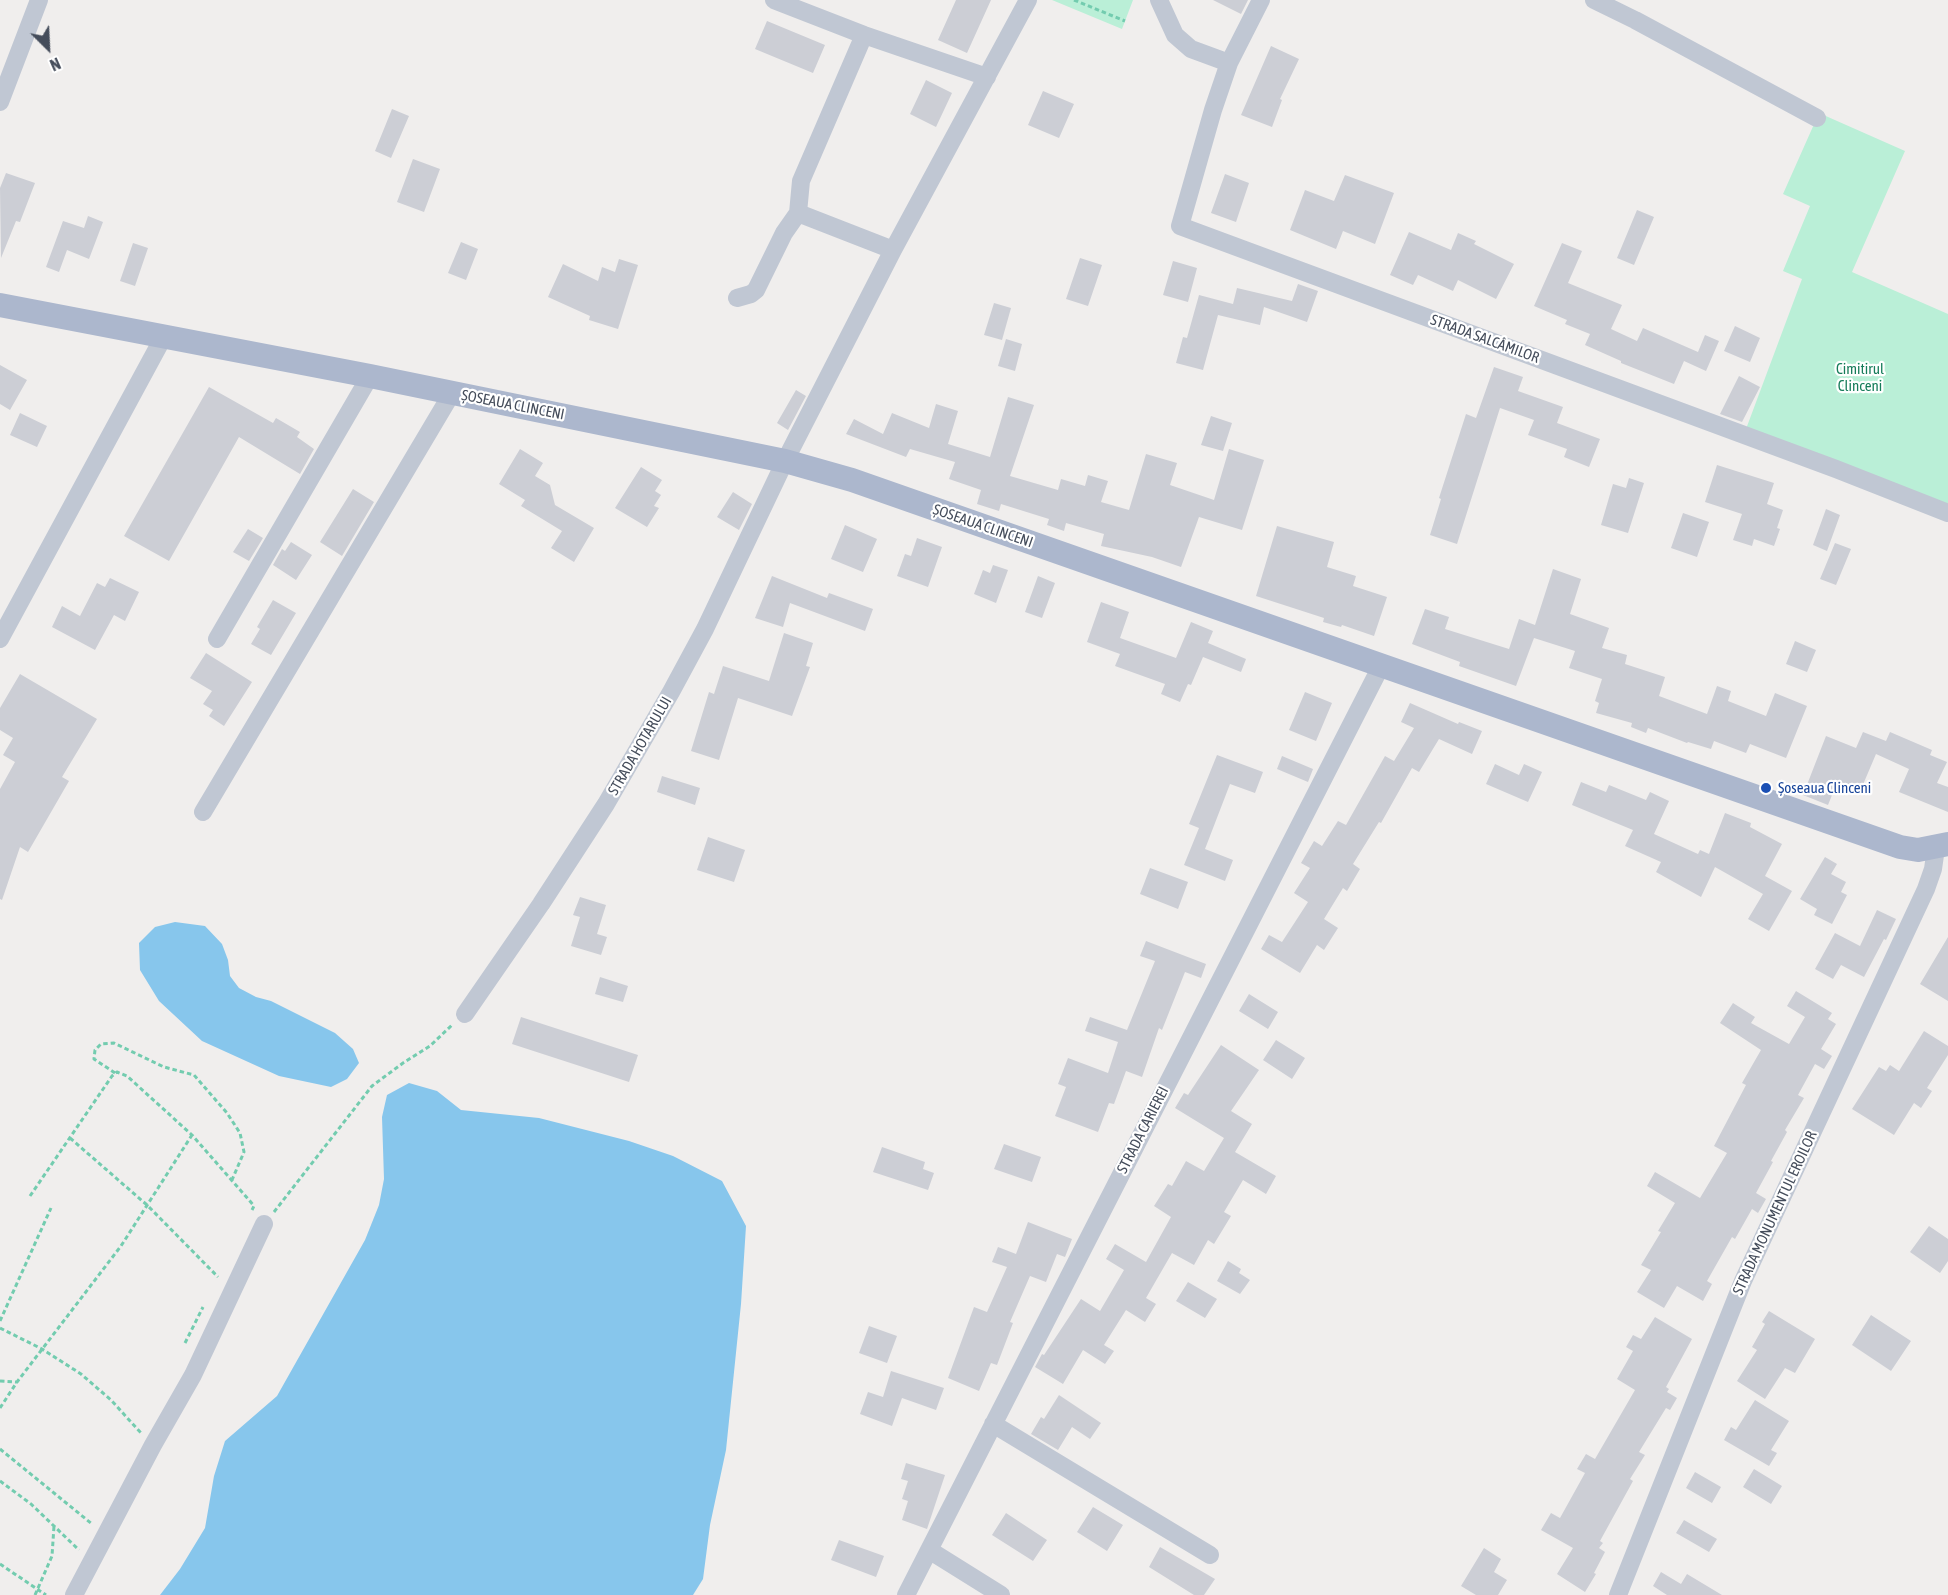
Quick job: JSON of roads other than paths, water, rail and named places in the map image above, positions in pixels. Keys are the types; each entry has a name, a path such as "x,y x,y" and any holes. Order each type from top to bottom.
{"main road":[{"name":"ȘOSEAUA CLINCENI","path":"0,305 370,376 785,461 852,480 1900,847 1918,850 1942,846"}],"street":[{"path":"0,102 39,0"},
{"path":"774,0 864,35 987,77"},
{"name":"STRADA HOTARULUI","path":"465,1014 606,804 671,692 705,629 785,461 893,250 1028,0"},
{"path":"1159,0 1175,35 1191,50 1229,63 1261,0"},
{"path":"1594,0 1817,118"},
{"path":"737,298 756,290 784,233 798,213 801,181 864,35"},
{"name":"STRADA SALCÂMILOR","path":"1229,63 1180,226 1948,513"},
{"path":"798,213 893,250"},
{"path":"0,639 165,336"},
{"path":"217,639 370,376"},
{"path":"203,812 452,393"},
{"name":"STRADA CARIEREI","path":"906,1595 1381,666"},
{"name":"STRADA MONUMENTUL EROILOR","path":"1618,1595 1743,1281 1926,889 1942,846"},
{"path":"74,1595 153,1445 193,1375 257,1220"},
{"path":"993,1424 1210,1555"},
{"path":"929,1550 1001,1595"}],"water":[{"path":"175,922 205,926 222,944 228,960 230,976 239,988 256,997 271,1001 335,1033 353,1049 359,1063 347,1079 331,1087 279,1076 202,1041 159,1001 140,970 139,943 155,927"},
{"path":"409,1083 437,1091 461,1110 539,1118 629,1141 673,1156 722,1181 746,1226 741,1304 726,1450 710,1525 703,1579 693,1595 160,1595 180,1569 205,1528 214,1476 225,1441 277,1396 365,1240 379,1205 384,1179 382,1117 387,1095"}],"place":[{"name":"Șoseaua Clinceni","path":"1766,788"}],"park label":[{"name":"Cimitirul Clinceni","path":"1860,378"}]}
